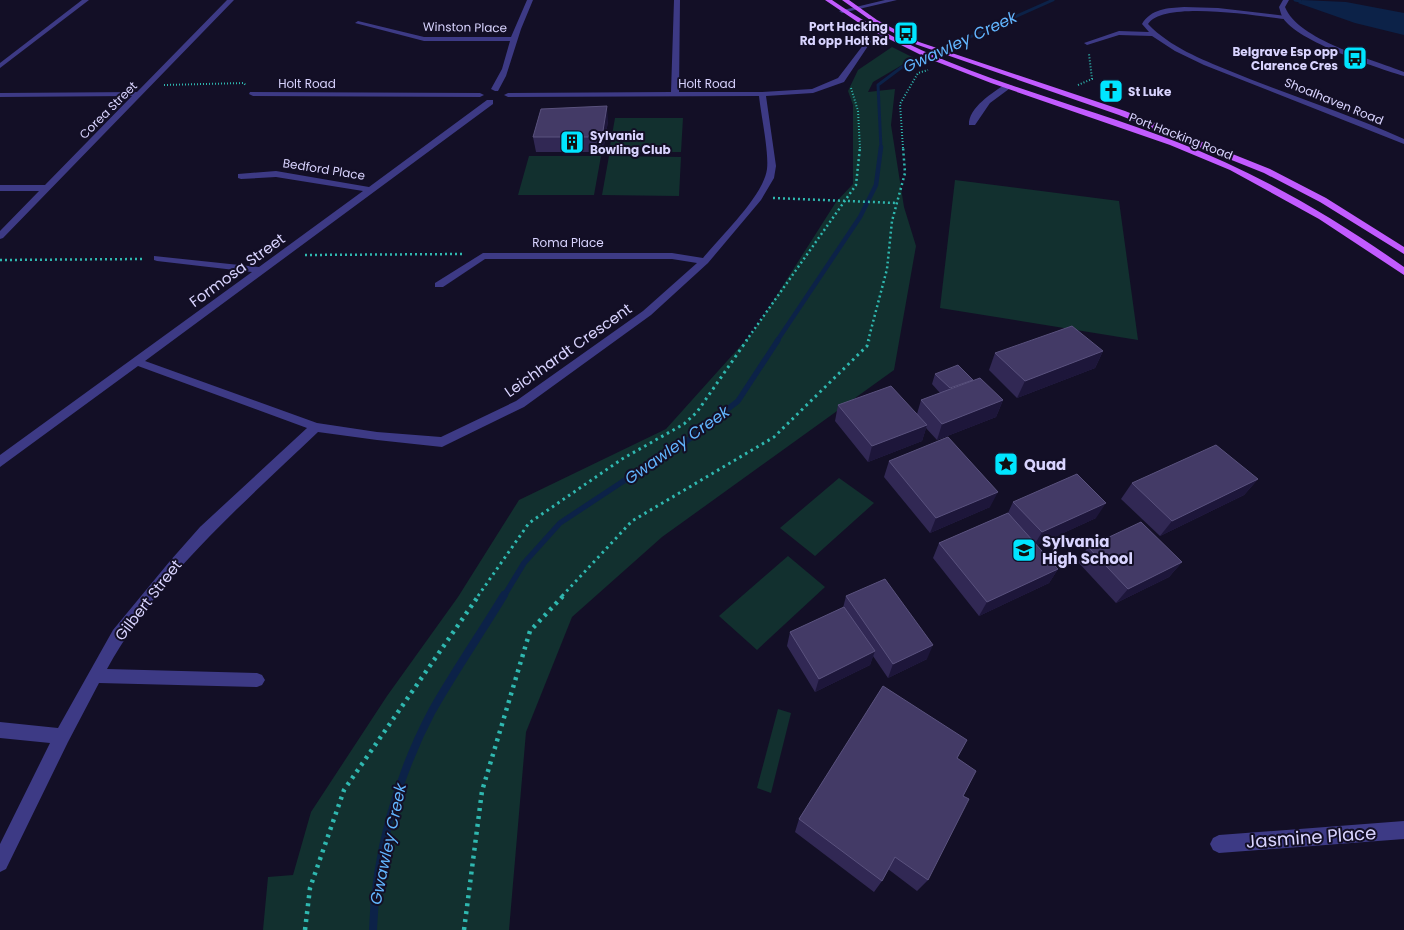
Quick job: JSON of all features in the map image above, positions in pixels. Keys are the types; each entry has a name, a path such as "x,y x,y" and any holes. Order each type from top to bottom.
{"main road":[{"name":"Port Hacking Road","path":"828,0 842,11 883,36 912,49 937,64 1009,86 1175,144 1229,167 1303,206 1357,239 1404,272"},
{"name":"Port Hacking Road","path":"845,0 856,9 917,43 1122,113 1267,171 1323,200 1404,252"}],"street":[{"path":"0,66 86,0"},
{"name":"Corea Street","path":"0,236 231,0"},
{"path":"495,89 501,82 514,39 530,0"},
{"path":"675,94 677,0"},
{"path":"842,11 894,0"},
{"path":"1286,0 1282,7 1284,17 1296,28 1312,37 1404,74"},
{"path":"1152,34 1145,24 1150,16 1177,9 1284,17"},
{"name":"Winston Place","path":"358,23 424,39 514,39"},
{"path":"1087,43 1119,33 1152,34"},
{"name":"Shoalhaven Road","path":"1152,34 1172,46 1225,71 1352,119 1404,142"},
{"name":"Holt Road","path":"500,100 675,94 762,94 813,91 835,84 845,76 862,49 872,40 883,36"},
{"path":"972,123 978,110 996,92 1009,86"},
{"path":"495,89 505,90 500,100 483,100 480,95 495,89"},
{"path":"0,95 140,94"},
{"name":"Holt Road","path":"253,94 480,95"},
{"name":"Leichhardt Crescent","path":"137,362 316,427 377,436 442,442 520,404 647,313 705,260 758,198 770,178 772,166 762,94"},
{"name":"Formosa Street","path":"0,462 262,270 500,100"},
{"name":"Bedford Place","path":"241,176 276,174 373,190"},
{"path":"0,188 46,188"},
{"path":"439,285 483,256"},
{"name":"Roma Place","path":"483,256 672,256 705,260"},
{"path":"157,258 262,270"},
{"name":"Gilbert Street","path":"0,863 62,736 118,635 174,565 205,531 316,427"},
{"path":"96,676 257,680"},
{"path":"0,730 62,736"},
{"name":"Jasmine Place","path":"1219,844 1404,830"}],"path":[{"path":"1058,92 1092,79 1087,43"},
{"path":"464,930 482,791 530,631 632,521 774,437 867,346 887,269 892,221 905,173 900,104 918,73 937,64"},
{"path":"305,930 310,888 344,790 529,522 622,458 684,424 697,412 856,185 859,167 858,110 845,76"},
{"path":"149,85 244,83 253,94"},
{"path":"758,198 897,203"},
{"path":"282,256 464,254 483,256"},
{"path":"0,260 130,260 157,258"}],"green space":[{"path":"892,47 914,58 873,82 868,92 895,89 891,125 904,207 916,246 894,370 662,537 572,617 526,732 509,930 263,930 268,877 293,875 311,812 387,696 458,597 519,500 666,429 754,331 836,202 853,184 853,105 848,91 858,70"},
{"path":"615,118 683,118 681,152 609,152"},
{"path":"529,156 601,156 594,195 518,195"},
{"path":"609,156 681,157 679,196 602,195"},
{"path":"955,180 1119,201 1138,340 940,308"},
{"path":"839,478 874,503 815,556 780,528"},
{"path":"788,556 825,587 757,650 719,616"},
{"path":"778,709 791,713 771,793 757,788"}],"water":[{"path":"1302,0 1346,2 1404,13 1404,35 1355,23 1298,3"}],"building":[{"path":"607,106 602,137 533,137 541,109"},
{"path":"1072,326 1103,351 1025,381 995,353"},
{"path":"958,365 973,380 950,388 935,374"},
{"path":"980,378 1003,400 942,424 921,400"},
{"path":"891,386 927,425 872,446 838,405"},
{"path":"948,437 998,492 936,518 889,461"},
{"path":"1216,445 1258,479 1172,521 1132,483"},
{"path":"1077,474 1106,503 1042,532 1013,502"},
{"path":"1008,513 1058,569 987,602 939,543"},
{"path":"1141,522 1182,562 1128,589 1088,547"},
{"path":"885,579 933,645 893,664 846,596"},
{"path":"844,607 875,651 819,679 790,632"},
{"path":"883,686 967,740 957,758 976,771 963,796 969,799 928,880 895,857 882,881 799,819"}],"waterway":[{"name":"Gwawley Creek","path":"881,147 878,85 902,67 1053,0"},
{"name":"Gwawley Creek","path":"1295,0 1300,1"},
{"name":"Gwawley Creek","path":"777,341 860,217 876,185 881,147"},
{"name":"Gwawley Creek","path":"504,596 524,563 560,523 622,482 670,454 738,401 778,340"},
{"name":"Gwawley Creek","path":"373,930 378,873 383,845 398,790 408,763 432,711 504,595"}],"place":[{"name":"Port Hacking Rd opp Holt Rd","path":"906,33"},
{"name":"Belgrave Esp opp Clarence Cres","path":"1355,58"},
{"name":"St Luke","path":"1111,91"},
{"name":"Sylvania Bowling Club","path":"572,142"},
{"name":"Quad","path":"1006,464"},
{"name":"Sylvania High School","path":"1024,550"}]}
